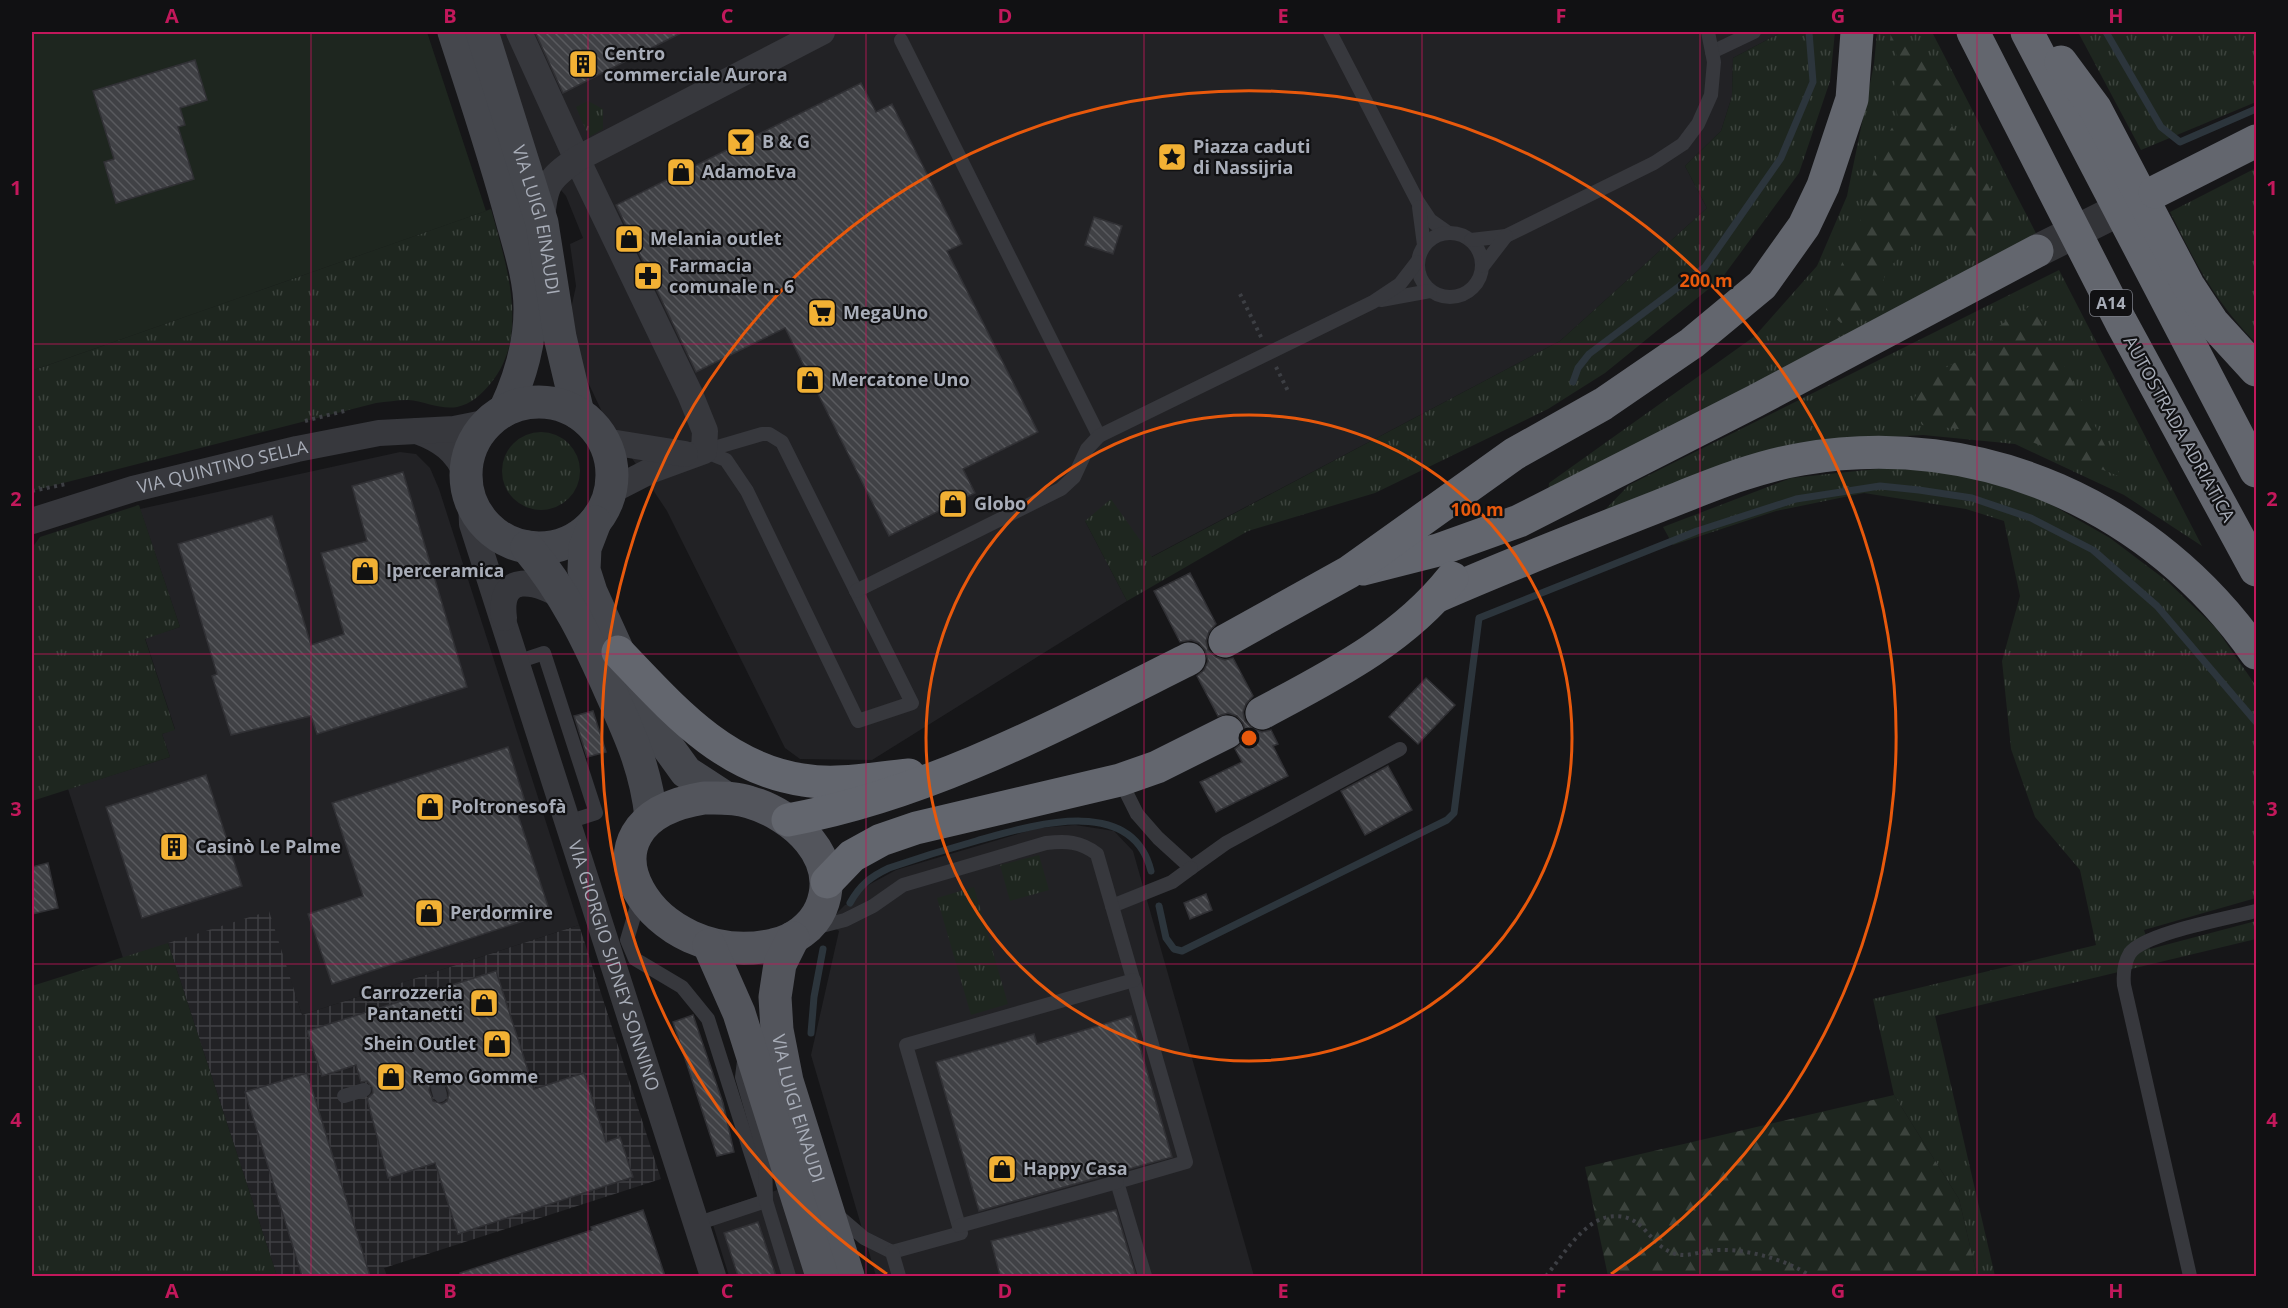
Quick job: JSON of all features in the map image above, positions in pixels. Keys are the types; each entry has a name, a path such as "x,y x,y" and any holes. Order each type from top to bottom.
{"highway":[{"path":"1225,641 1349,572 1514,454 1603,404 1692,343 1762,285 1804,226 1823,186 1852,99 1857,32"},
{"name":"AUTOSTRADA ADRIATICA","path":"1973,32 2121,322 2256,570"},
{"name":"A14","path":"2027,32 2256,471"},
{"path":"2039,32 2095,108 2188,285 2213,323 2256,370"},
{"path":"2155,192 2256,141"},
{"path":"1349,572 1438,550 1519,520 1755,401 2037,251"},
{"path":"1438,596 1537,553 1723,481 1763,469 1802,459 1844,454 1923,454 1961,459 2034,479 2089,505 2127,527 2200,584 2230,616 2256,653"},
{"path":"1262,713 1374,651 1438,596 1474,556 1519,520"},
{"path":"618,652 704,737 736,759 767,772 805,781 846,781 946,772"},
{"path":"788,820 866,803 946,772 1058,725 1189,659"},
{"path":"827,882 852,856 881,840 916,828 1120,780 1157,767 1227,732"}],"main road":[{"name":"VIA LUIGI EINAUDI","path":"454,32 502,182 526,275 530,309 522,375 497,416 473,444 468,487 477,512 493,531 504,539 527,547 565,544 586,531 595,522"},
{"name":"VIA LUIGI EINAUDI","path":"482,32 542,223 560,337 578,413"},
{"name":"VIA LUIGI EINAUDI","path":"497,416 517,405 543,402 565,406 578,413 597,430 604,441 612,466 611,491 585,548 584,570 618,652 665,743 686,772 726,798"},
{"path":"527,547 566,598 596,658 640,760 647,785 651,817"},
{"name":"VIA LUIGI EINAUDI","path":"800,933 775,945 753,949 709,945 669,926 640,896 633,881 630,864 639,831 651,817 682,801 726,798 748,801 788,820 806,835 817,850 824,865 827,882 825,900 818,916 800,933 780,964 775,997 777,1030 787,1081 848,1276"},
{"name":"VIA LUIGI EINAUDI","path":"709,945 731,993 747,1039 822,1276"}],"street":[{"path":"519,32 577,159 690,394 705,431 698,453"},
{"path":"542,223 547,186 556,174 577,159 822,32"},
{"name":"VIA QUINTINO SELLA","path":"32,521 134,489 297,449 379,433 454,429 497,416"},
{"path":"417,430 438,439 460,459 468,487"},
{"path":"604,441 652,451 698,453"},
{"path":"611,491 652,470 698,453"},
{"name":"VIA GIORGIO SIDNEY SONNINO","path":"468,487 472,524 713,1276"},
{"name":"VIA GIORGIO SIDNEY SONNINO","path":"504,621 502,603 504,593 510,587 521,584 542,585 566,598"}],"lane":[{"path":"1330,32 1418,202 1430,220 1447,232"},
{"path":"1471,240 1506,236 1654,163 1683,144 1698,124 1711,95 1714,62 1708,32"},
{"path":"1712,52 1754,32"},
{"path":"901,40 1099,436"},
{"path":"1418,202 1424,245"},
{"path":"856,591 1061,489 1074,477 1087,449 1099,436 1373,302 1400,284 1417,262 1424,245 1438,234 1456,233 1471,240 1482,256 1483,266"},
{"path":"1373,302 1430,291 1448,297 1467,292 1475,286 1483,266 1506,236"},
{"path":"1417,262 1423,283 1430,291"},
{"path":"762,434 770,434 782,442 912,703 858,721 747,491 726,460 698,453 762,434"},
{"path":"1112,906 1172,882 1226,843 1400,749"},
{"path":"1120,780 1137,814 1158,838 1191,868"},
{"path":"800,933 845,920 873,906 903,885 1046,843 1067,841 1085,844 1097,854 1186,1162 1119,1186 960,1229 892,1252 864,1238 826,1206"},
{"path":"640,896 627,940 635,959 682,987 708,1019 789,1276"},
{"path":"2190,1276 2124,985 2126,961 2136,947 2147,940 2256,911"},
{"path":"960,1229 906,1045 1134,980"},
{"path":"747,1039 742,1077 765,1156 766,1201"},
{"path":"344,1096 364,1090"},
{"path":"1119,1186 1145,1276"},
{"path":"696,1224 766,1201"},
{"path":"892,1252 899,1276"}],"path":[{"path":"1546,1276 1596,1221 1617,1216 1641,1224 1673,1253 1690,1256 1709,1250 1729,1250 1775,1259 1800,1269 1810,1276"}],"shaded area":[{"path":"495,32 1778,32 1778,34 1733,58 1732,96 1721,131 1685,166 1707,208 1560,341 1151,557 1085,521 1127,601 872,760 800,759 785,748 667,511 604,416 585,376 574,341 571,309 576,286 570,244 583,238 566,196 541,167"},
{"path":"400,452 416,454 430,468 439,489 579,925 302,1015 268,912 123,958 68,789 170,757 162,734 175,729 145,638 180,627 140,509"},
{"path":"1075,825 1114,831 1133,851 1254,1276 876,1276 811,1055 839,931 827,923 845,905 853,903 863,888 896,870 1038,828"},
{"path":"269,911 302,1015 579,925 661,1179 384,1268 387,1276 277,1276 168,943"},
{"path":"784,1188 813,1276 729,1276 709,1212"}],"green space":[{"path":"32,32 427,32 486,211 34,370 32,361","holes":["195,61 180,108 185,125 178,127 194,179 116,203 104,162 114,159 93,91"]},
{"path":"1778,32 1835,32 1830,81 1799,173 1722,278 1605,373 1548,409 1375,493 1248,531 1127,601 1085,521 1111,499 1152,557 1560,341 1707,208 1685,166 1721,131 1732,96 1733,58"},
{"path":"1877,32 1932,32 2038,237 1548,496 1549,483 1755,336 1817,266 1847,196 1874,64"},
{"path":"1891,32 1905,32 1946,92 1944,113 1990,189 2003,223 1992,236 1959,241 1919,240 1885,271 1881,302 1841,323 1826,310 1830,291 1866,207 1878,150 1898,118 1893,92 1899,60 1890,41"},
{"path":"2078,32 2256,32 2256,102 2141,150"},
{"path":"588,101 603,109 603,129 589,137 576,107"},
{"path":"2256,168 2256,343 2218,297 2170,212"},
{"path":"491,209 508,276 512,322 510,344 502,365 490,384 471,401 451,408 408,400 376,403 32,491 32,361 34,370"},
{"path":"2059,270 2202,546 2124,495 2015,444 1923,435 1841,440 1599,516 1629,485"},
{"path":"2033,304 2121,477 2014,435 1922,425 1911,406 1923,380 1991,343 1996,328"},
{"path":"541,432 556,435 569,443 577,456 580,471 577,486 569,499 556,507 541,510 526,507 513,499 505,486 502,471 505,456 513,443 526,435"},
{"path":"1885,468 1962,473 2045,501 2110,538 2167,581 2216,628 2256,686 2256,898 2144,930 2150,949 2256,921 2256,939 1935,1016 1995,1276 1977,1276 1959,1199 1894,1095 1873,999 2096,945 2080,870 2035,817 2011,749 2002,661 2020,596 2004,521 1966,509 1864,493 1776,511 1673,545 1663,527 1791,478"},
{"path":"139,505 180,627 145,639 175,730 162,734 170,757 32,801 32,548 40,537"},
{"path":"1039,855 1049,890 1010,901 1000,865"},
{"path":"974,887 1008,1004 971,1015 937,898"},
{"path":"168,943 277,1276 32,1276 32,986"},
{"path":"1894,1095 1959,1199 1977,1276 1608,1276 1585,1167"}],"building":[{"name":"Centro commerciale Aurora","path":"535,32 683,32 563,93"},
{"path":"195,60 207,100 180,108 185,125 178,127 194,179 116,203 104,162 114,159 93,91"},
{"name":"MegaUno","path":"861,83 876,112 892,104 962,244 947,251 1038,432 963,469 975,493 889,536 785,328 696,372 616,205"},
{"path":"1094,217 1122,226 1113,254 1085,245"},
{"path":"403,472 467,687 317,734 311,716 231,735 212,676 217,674 178,544 272,516 311,645 344,634 321,553 367,541 352,486"},
{"path":"1190,573 1216,624 1209,632 1206,641 1208,650 1216,657 1225,660 1233,658 1253,696 1243,712 1245,721 1253,729 1262,732 1271,730 1278,744 1273,746 1288,776 1216,812 1200,782 1242,762 1235,749 1243,742 1246,733 1243,723 1237,716 1228,713 1218,716 1197,676 1204,670 1208,661 1205,650 1199,643 1191,640 1180,642 1154,591"},
{"path":"1426,678 1455,705 1418,744 1389,717"},
{"path":"593,711 606,752 587,757 574,716"},
{"path":"508,747 528,811 518,815 550,912 332,984 308,914 363,896 332,803"},
{"path":"1388,766 1412,810 1365,835 1341,791"},
{"name":"Casinò Le Palme","path":"206,775 242,886 142,918 106,807"},
{"path":"48,863 58,908 32,914 32,867"},
{"path":"1206,894 1212,910 1190,919 1184,903"},
{"path":"496,971 534,1089 584,1073 606,1142 620,1137 633,1177 458,1234 435,1163 388,1178 367,1099 373,1093 372,1087 367,1081 361,1082 356,1065 322,1076 307,1031","holes":["440,1079 445,1082 449,1093 447,1101 442,1104 433,1101 429,1090 432,1081"]},
{"path":"693,1015 723,1103 734,1152 717,1156 673,1022"},
{"path":"1131,1016 1172,1157 979,1211 936,1062 1034,1034 1037,1044"},
{"path":"307,1073 370,1276 302,1276 245,1092"},
{"path":"643,1210 665,1276 460,1276 460,1273 592,1230 591,1227"},
{"path":"1116,1210 1136,1276 1000,1276 991,1241"},
{"path":"758,1222 776,1276 738,1276 724,1233"}],"waterway":[{"path":"1573,382 1578,368 1589,354 1705,267 1781,158 1813,82 1809,32"},
{"path":"2106,32 2161,127 2180,142 2256,109"},
{"path":"1159,906 1166,938 1174,949 1182,951 1447,820 1454,813 1479,618 1697,531 1796,499 1880,486 1972,498 2031,518 2093,550 2157,606 2256,722"},
{"path":"850,903 866,882 889,868 943,850 1050,823 1077,821 1102,823 1123,831 1140,847 1151,871"},
{"path":"811,1033 814,997 823,949"}],"tunnel":[{"path":"2037,251 2145,197"}],"place":[{"name":"Centro commerciale Aurora","path":"583,64"},
{"name":"B & G","path":"741,142"},
{"name":"Piazza caduti di Nassijria","path":"1172,157"},
{"name":"AdamoEva","path":"681,172"},
{"name":"Melania outlet","path":"629,239"},
{"name":"Farmacia comunale n. 6","path":"648,276"},
{"name":"MegaUno","path":"822,313"},
{"name":"Mercatone Uno","path":"810,380"},
{"name":"Globo","path":"953,504"},
{"name":"Iperceramica","path":"365,571"},
{"name":"Poltronesofà","path":"430,807"},
{"name":"Casinò Le Palme","path":"174,847"},
{"name":"Perdormire","path":"429,913"},
{"name":"Carrozzeria Pantanetti","path":"484,1003"},
{"name":"Shein Outlet","path":"497,1044"},
{"name":"Remo Gomme","path":"391,1077"},
{"name":"Happy Casa","path":"1002,1169"}]}
